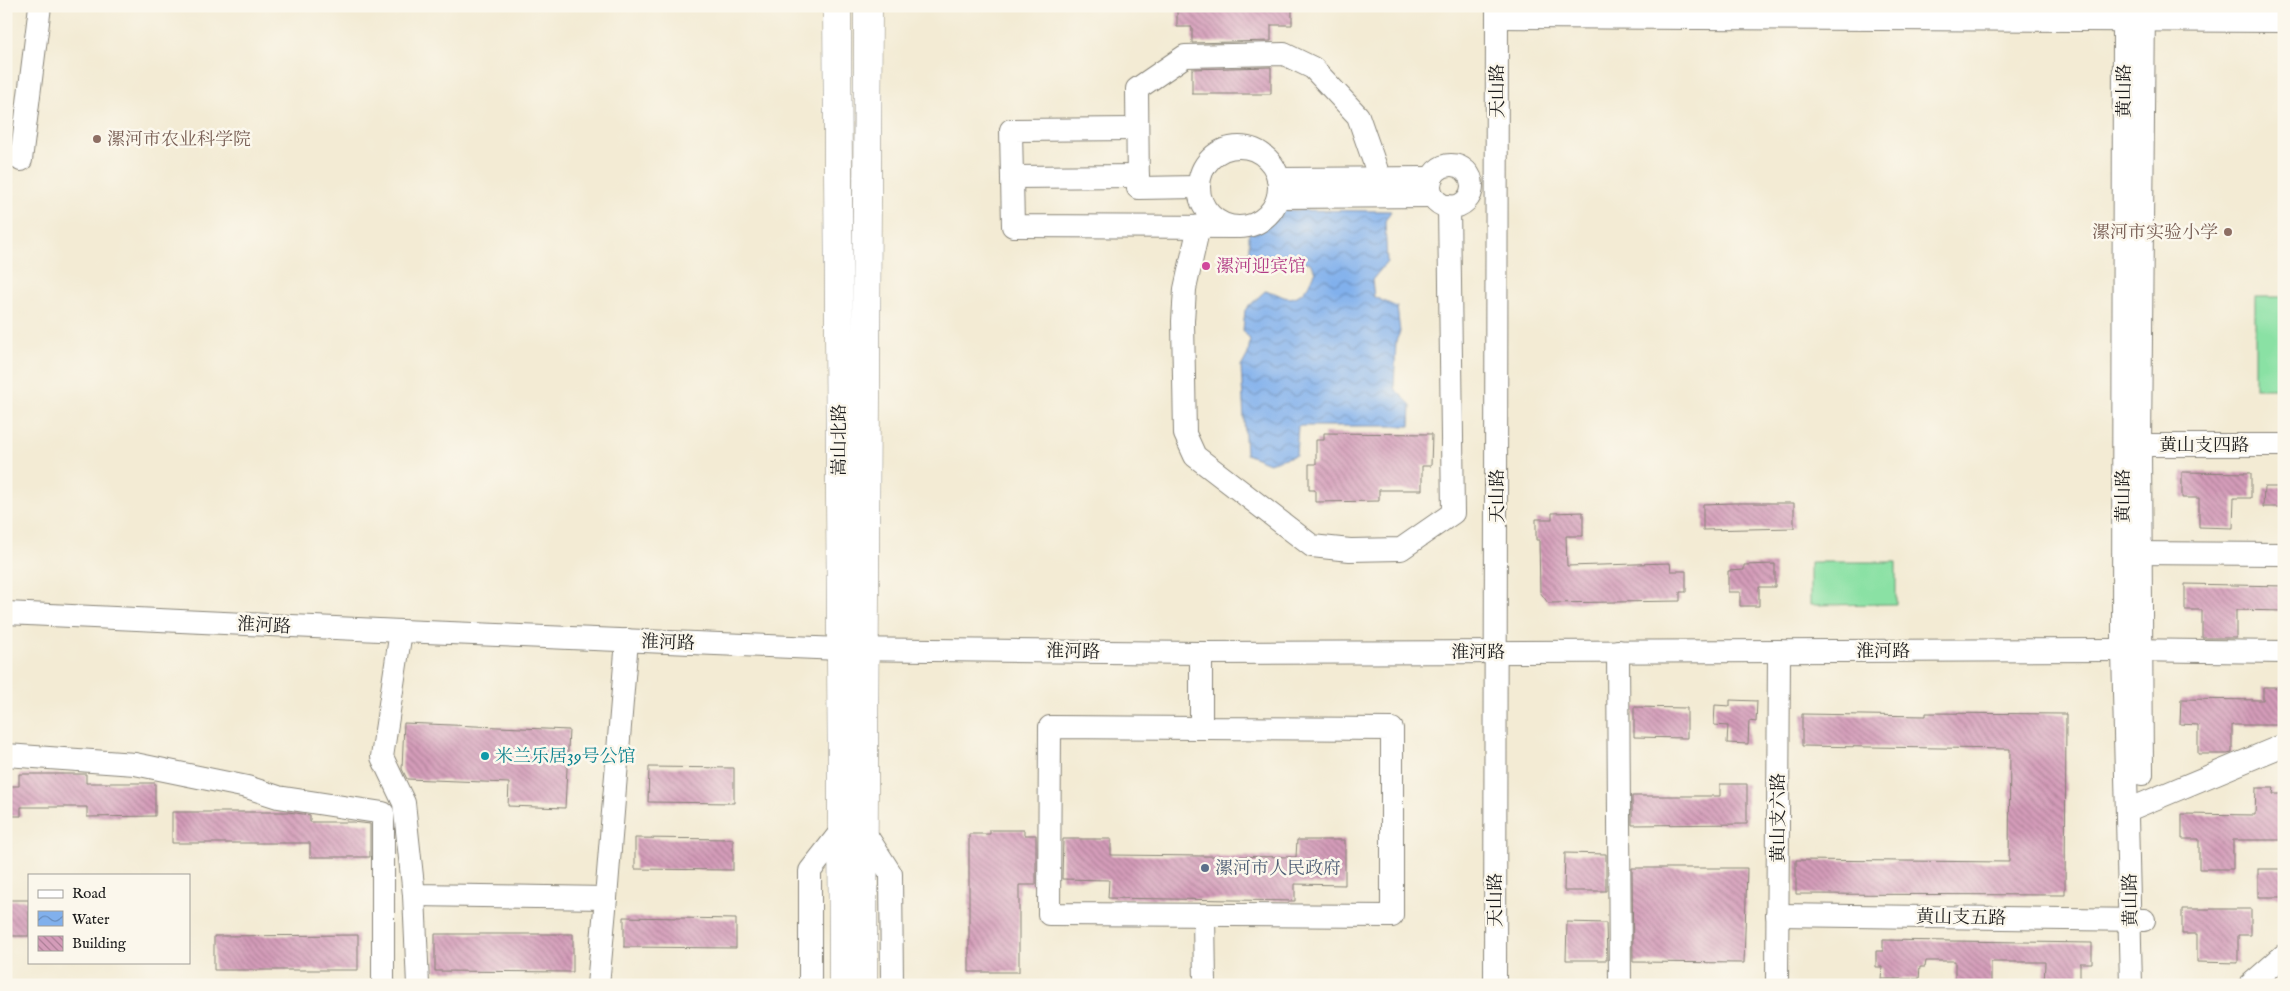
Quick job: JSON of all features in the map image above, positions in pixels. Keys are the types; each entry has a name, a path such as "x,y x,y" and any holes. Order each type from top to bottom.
{"main road":[{"name":"嵩山北路","path":"837,6 852,649 853,874"},
{"name":"嵩山北路","path":"852,649 868,6"},
{"path":"842,985 853,874"},
{"path":"853,874 863,985"}],"street":[{"path":"21,160 40,6"},
{"path":"1497,12 2134,14 2284,21"},
{"name":"天山路","path":"1494,985 1497,12"},
{"name":"黄山路","path":"2131,985 2137,919 2132,650 2134,14"},
{"path":"1199,188 1138,188 1137,89 1185,56 1284,54 1313,68 1358,116 1380,179"},
{"path":"1137,129 1011,130 1013,226 1234,227 1246,226 1261,220 1273,208 1278,188 1269,160 1251,149 1230,148 1211,159 1200,177 1201,199 1209,213 1223,224 1234,227"},
{"path":"1199,226 1185,289 1183,321 1185,434 1195,456 1312,546 1350,550 1401,549 1453,513 1438,194 1438,170 1448,166 1459,167 1467,173 1472,183 1471,193 1465,202 1455,207 1438,194 1380,179 1278,188"},
{"path":"1012,177 1138,176"},
{"path":"1472,183 1497,183"},
{"path":"1278,188 1438,194"},
{"name":"黄山支四路","path":"2132,445 2284,445"},
{"path":"2132,553 2284,554"},
{"name":"淮河路","path":"6,613 401,632 852,649 1201,653 2132,650 2284,652"},
{"path":"401,632 382,757 404,803 414,895 418,985"},
{"path":"598,985 628,640"},
{"path":"1618,651 1620,985"},
{"name":"黄山支六路","path":"1777,985 1778,651"},
{"path":"1201,653 1201,728"},
{"path":"1050,727 1201,728 1392,729 1392,916 1049,914 1050,727"},
{"path":"2135,808 2284,744"},
{"path":"6,756 135,764 247,787 278,797 384,813 383,985"},
{"path":"810,985 810,871 852,830 891,874 892,985"},
{"path":"414,895 606,898"},
{"path":"1204,915 1205,985"},
{"name":"黄山支五路","path":"1778,915 2137,919"},
{"name":"黄山路","path":"2137,919 2146,985"},
{"path":"2250,985 2284,955"}],"green space":[{"path":"2255,297 2284,297 2284,388 2255,388"},
{"path":"1810,562 1896,562 1896,604 1810,605"}],"water":[{"path":"1281,210 1391,211 1385,221 1387,262 1372,280 1374,297 1397,307 1400,332 1396,341 1394,388 1411,405 1410,426 1298,426 1296,455 1269,463 1246,454 1241,367 1248,354 1250,340 1243,330 1245,310 1265,291 1284,297 1295,297 1304,290 1316,271 1309,262 1269,264 1249,257 1249,230 1269,223"}],"building":[{"path":"1177,6 1292,6 1292,25 1271,25 1271,41 1192,43 1192,27 1177,27"},
{"path":"1271,67 1271,94 1192,94 1192,69"},
{"path":"1324,433 1432,434 1431,466 1422,466 1422,490 1379,490 1379,501 1315,502 1315,490 1309,490 1309,464 1316,464 1316,440 1324,440"},
{"path":"2182,472 2251,473 2251,498 2234,498 2233,528 2199,527 2199,498 2182,498"},
{"path":"2264,487 2284,487 2284,507 2263,507"},
{"path":"1794,503 1794,528 1703,530 1703,504"},
{"path":"1583,512 1583,536 1566,536 1567,566 1670,563 1671,571 1686,571 1686,592 1680,592 1680,601 1548,603 1540,592 1539,540 1536,540 1536,519 1552,519 1552,513"},
{"path":"1775,564 1775,587 1759,587 1759,606 1740,606 1740,592 1728,592 1728,571 1744,570 1744,565"},
{"path":"2185,584 2284,586 2284,611 2236,610 2236,638 2202,638 2202,610 2185,610"},
{"path":"2263,687 2284,687 2284,725 2232,725 2232,753 2198,754 2198,725 2180,724 2181,699 2263,700"},
{"path":"1730,700 1757,701 1756,722 1749,721 1748,744 1727,743 1728,726 1714,725 1715,705 1730,706"},
{"path":"1634,707 1687,708 1687,738 1634,737"},
{"path":"1926,713 2066,714 2065,895 1796,894 1796,860 2009,862 2010,749 1802,746 1802,714 1926,716"},
{"name":"米兰乐居39号公馆","path":"404,723 569,730 565,808 508,806 509,783 407,779 402,769"},
{"path":"649,767 734,768 734,803 648,802"},
{"path":"19,774 86,774 86,783 155,783 155,816 87,817 87,807 21,807 21,816 6,816 6,786 19,786"},
{"path":"1720,784 1747,784 1747,824 1632,825 1632,796 1720,796"},
{"path":"2256,788 2274,788 2273,794 2284,794 2284,840 2233,840 2233,869 2199,869 2199,839 2182,839 2182,814 2255,815"},
{"path":"172,812 288,812 310,815 310,822 370,824 370,857 310,857 310,843 172,843"},
{"path":"990,830 1024,830 1024,835 1036,835 1036,885 1019,885 1019,972 969,972 969,834 990,834"},
{"path":"635,838 733,839 733,870 635,869"},
{"name":"漯河市人民政府","path":"1063,839 1111,839 1111,855 1296,857 1297,840 1345,840 1345,885 1295,884 1295,901 1108,898 1109,880 1062,879"},
{"path":"1565,853 1606,854 1606,891 1564,891"},
{"path":"1632,868 1747,868 1744,963 1633,962"},
{"path":"2258,869 2284,869 2284,897 2258,897"},
{"path":"6,900 28,900 28,936 6,936"},
{"path":"2182,909 2251,909 2251,935 2238,935 2238,963 2197,962 2197,934 2182,934"},
{"path":"624,917 736,919 736,948 624,947"},
{"path":"1567,922 1606,923 1607,960 1566,960"},
{"path":"435,934 573,934 573,972 435,971"},
{"path":"358,935 358,970 214,970 214,936"},
{"path":"1883,940 2092,943 2092,963 2080,963 2080,985 2044,985 2045,962 1991,962 1991,984 1955,984 1955,961 1926,961 1925,967 1920,967 1919,979 1881,979 1882,967 1876,967 1876,951 1883,951"}],"place":[{"name":"漯河市农业科学院","path":"97,139"},
{"name":"漯河市实验小学","path":"2228,232"},
{"name":"漯河迎宾馆","path":"1206,266"},
{"name":"米兰乐居39号公馆","path":"485,756"},
{"name":"漯河市人民政府","path":"1205,868"}]}
